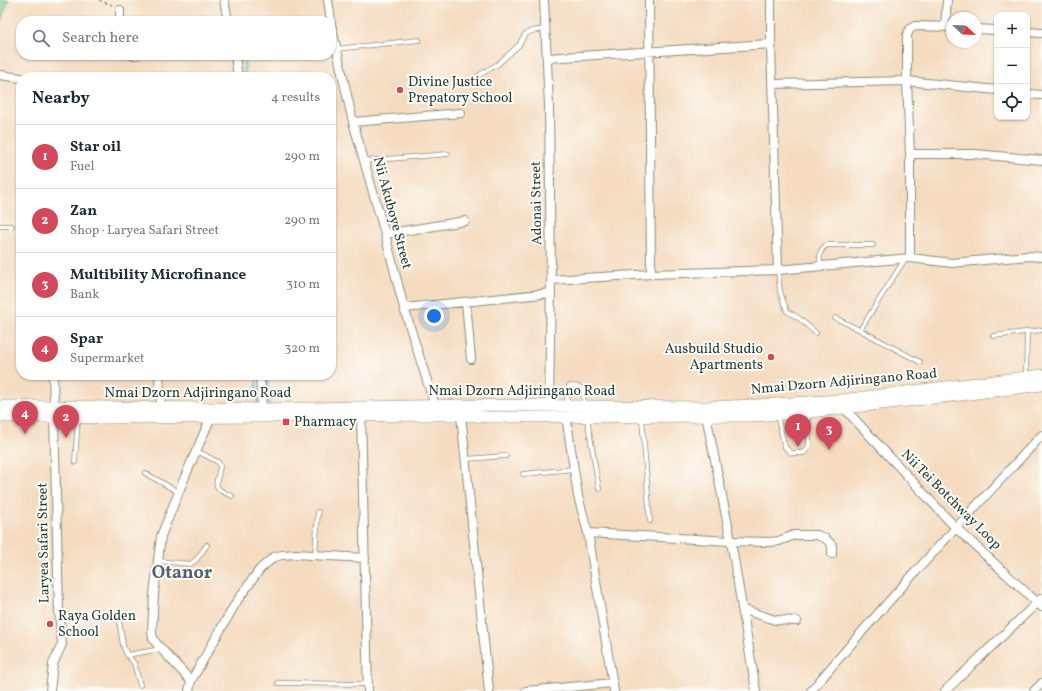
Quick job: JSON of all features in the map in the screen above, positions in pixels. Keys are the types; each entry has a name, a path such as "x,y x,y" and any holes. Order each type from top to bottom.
{"main road":[{"name":"Nmai Dzorn Adjiringano Road","path":"585,411 642,415 751,416 808,412 845,409 968,390 1026,377 1042,375"},
{"name":"Nmai Dzorn Adjiringano Road","path":"0,418 54,411 107,407 262,409 361,406 435,406 488,411 585,411 800,403 1042,385"},
{"name":"Nmai Dzorn Adjiringano Road","path":"0,406 54,411 78,417 461,415 488,411 548,406 567,411"}],"street":[{"path":"224,0 227,16"},
{"name":"Nii Akuboye Street","path":"328,0 330,16"},
{"name":"Adonai Street","path":"544,0 549,106 551,280 548,406"},
{"path":"649,0 651,274"},
{"path":"771,0 778,270"},
{"path":"947,0 948,12"},
{"path":"120,10 120,16"},
{"path":"908,258 910,154 907,35 910,29 915,26 946,27"},
{"path":"982,29 994,30"},
{"path":"1030,32 1042,33"},
{"path":"547,58 771,44"},
{"name":"Nii Akuboye Street","path":"336,49 353,122 385,234 404,308 435,406"},
{"path":"236,60 237,72"},
{"path":"0,76 16,78"},
{"path":"772,84 907,81 994,90"},
{"path":"1030,94 1042,95"},
{"path":"353,122 461,113"},
{"path":"910,154 974,154 1042,160"},
{"path":"385,234 465,221"},
{"path":"551,280 651,274 778,270 908,258 952,263 1029,256 1042,257"},
{"path":"404,308 551,293"},
{"path":"466,302 471,359"},
{"name":"Laryea Safari Street","path":"50,691 53,664 62,644 59,611 53,380"},
{"path":"159,380 162,408"},
{"path":"260,380 262,409"},
{"name":"Nii Tei Botchway Loop","path":"845,409 956,528 1041,603"},
{"path":"526,691 614,687 588,533 578,496 567,411"},
{"path":"461,415 489,691"},
{"path":"706,415 731,541 756,691"},
{"path":"361,416 368,688"},
{"path":"191,681 161,649 153,638 154,594 161,536 212,417"},
{"path":"811,691 956,528 1042,435"},
{"path":"588,533 770,542 779,541 794,535 817,535 826,539 832,545 832,554"},
{"path":"188,691 191,681 237,601 260,569 274,557 295,554 365,558"},
{"path":"945,691 1041,603"},
{"path":"742,609 774,620 797,621"},
{"path":"1034,691 1042,684"}],"lane":[{"path":"471,80 498,64 521,42 524,35 531,31 545,29"},
{"path":"336,49 419,40"},
{"path":"364,161 448,154"},
{"path":"0,226 12,226"},
{"path":"820,266 820,251 827,245 874,245"},
{"path":"860,330 908,258"},
{"path":"778,270 780,292 787,311 800,319 816,333"},
{"path":"835,318 920,362"},
{"path":"993,336 1042,330"},
{"path":"1026,377 1027,332"},
{"path":"567,411 569,386 580,387 583,389 585,411 599,489"},
{"path":"776,414 785,447 791,453 804,453 809,445 808,412"},
{"path":"642,415 650,521"},
{"path":"75,462 78,417"},
{"path":"197,450 218,462 220,466 216,484 217,488 221,492 232,496"},
{"path":"466,459 506,456"},
{"path":"523,474 574,469"},
{"path":"146,472 179,492"},
{"path":"315,555 318,512"},
{"path":"158,561 190,564 196,560 207,545"},
{"path":"118,614 123,645 127,656 134,663 140,686"},
{"path":"127,656 161,649"},
{"path":"278,682 368,688"}],"path":[{"path":"100,0 111,4 120,10"}],"green space":[{"path":"0,0 9,0 0,23"}],"waterway":[{"path":"244,60 245,72"},
{"path":"256,380 258,405"},
{"path":"267,380 269,406"}],"place":[{"name":"Divine Justice Prepatory School","path":"400,90"},
{"name":"Ausbuild Studio Apartments","path":"771,357"},
{"name":"Pharmacy","path":"286,422"},
{"name":"Spar","path":"25,434"},
{"name":"Zan","path":"66,438"},
{"name":"Star oil","path":"798,447"},
{"name":"Multibility Microfinance","path":"829,450"},
{"name":"Raya Golden School","path":"50,624"}],"district":[{"name":"Otanor","path":"182,573"}]}
